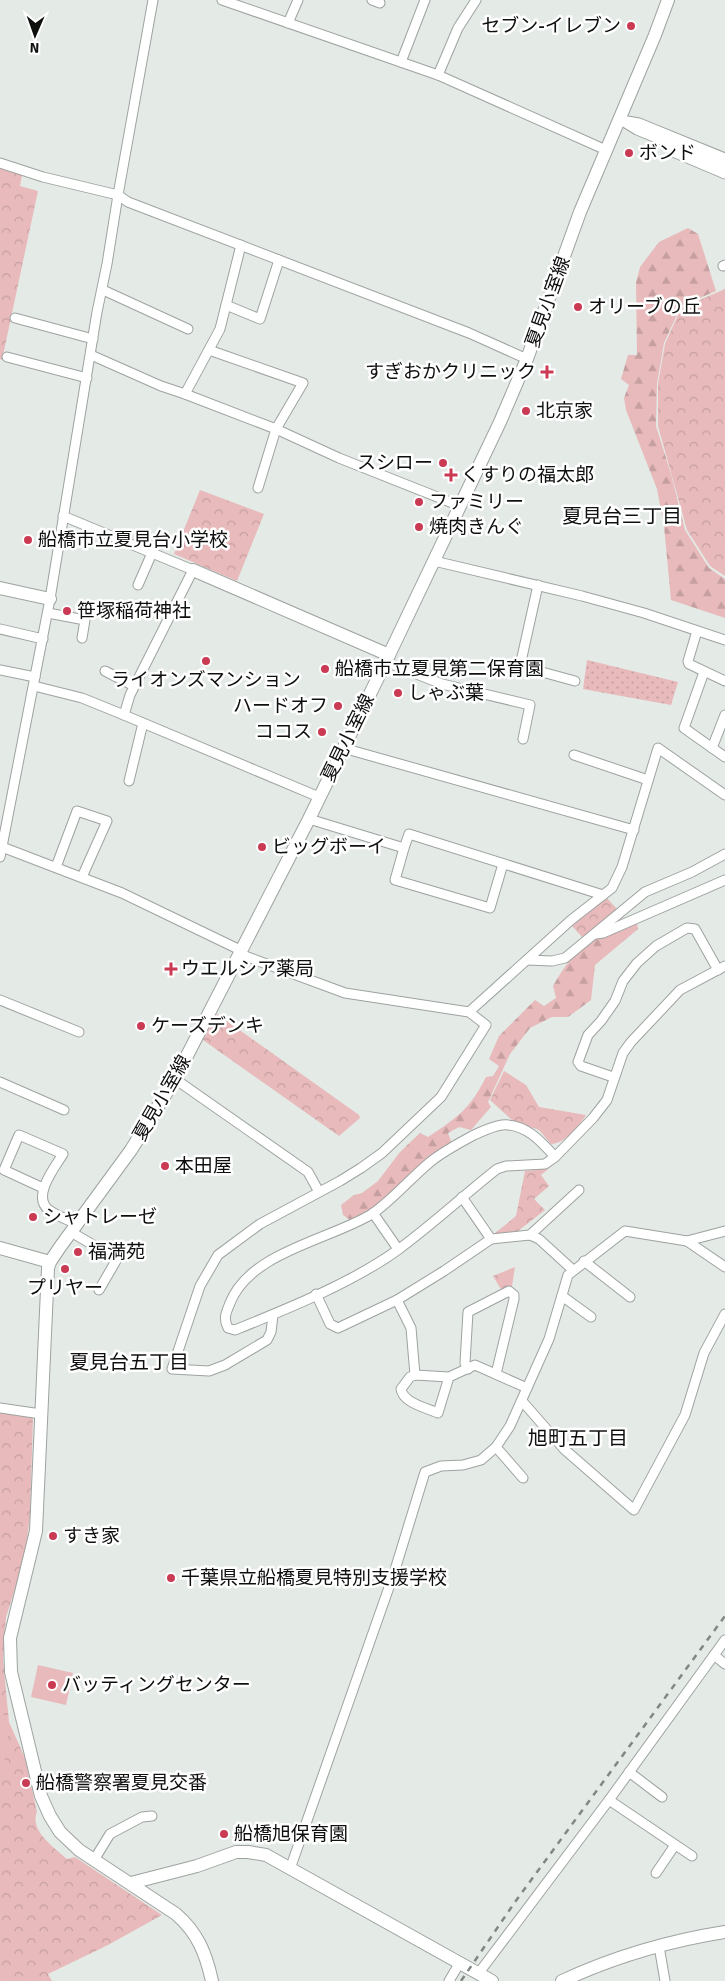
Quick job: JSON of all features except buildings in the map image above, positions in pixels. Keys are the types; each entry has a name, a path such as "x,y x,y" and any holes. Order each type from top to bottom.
{"street":[{"path":"0,857 4,815 48,613 93,339 153,0"},
{"path":"222,0 438,75 606,150"},
{"path":"288,23 298,0"},
{"path":"401,62 425,0"},
{"path":"438,75 458,28 476,0"},
{"name":"夏見小室線","path":"50,1262 146,1129 175,1079 309,819 388,659 527,359 580,212 668,0"},
{"path":"619,119 640,123 725,166"},
{"path":"725,152 680,134 675,135 671,149 725,174"},
{"path":"673,140 725,158"},
{"path":"0,163 43,177 118,195 128,202 469,333 527,359"},
{"path":"185,394 220,329 241,245"},
{"path":"226,306 260,319 279,260"},
{"path":"103,290 188,328"},
{"path":"14,318 93,339"},
{"path":"209,350 303,383 276,429 258,488"},
{"path":"91,355 161,386 276,429 339,458 460,506"},
{"path":"7,357 87,378"},
{"path":"63,516 193,570 442,684 530,705 523,739"},
{"path":"138,584 152,553"},
{"path":"434,561 538,585 644,613 725,640"},
{"path":"124,715 134,686 193,570"},
{"path":"538,585 520,666 576,681"},
{"path":"0,588 50,599"},
{"path":"48,613 85,620 82,638"},
{"path":"0,630 43,639"},
{"path":"697,631 688,661 689,664 725,682"},
{"path":"0,670 82,698 319,797"},
{"path":"105,672 134,686"},
{"path":"704,672 684,728 725,757"},
{"path":"712,748 725,715"},
{"path":"129,781 143,723"},
{"path":"343,748 634,830"},
{"path":"469,1012 612,888 622,867 658,748 725,795"},
{"path":"574,755 648,780"},
{"path":"56,867 77,811 107,821 82,878"},
{"path":"309,819 404,848"},
{"path":"503,864 490,908 395,880 409,834 603,895"},
{"path":"2,847 141,901 199,929 245,956 345,993 469,1012 486,1025 441,1097 404,1133 362,1168 260,1224 218,1255 200,1286 172,1370 209,1372 225,1366 267,1340 271,1332 273,1315"},
{"path":"527,960 552,961 565,958 645,892 692,872 725,854"},
{"path":"594,934 603,933 725,880"},
{"path":"555,1157 536,1136 511,1125 500,1125 467,1139 430,1162 373,1213 265,1265 243,1282 233,1296 224,1318 228,1328 234,1330 273,1315 367,1269 398,1249 497,1169 506,1166 545,1164 555,1157 593,1118 607,1100 623,1053 667,1003 680,990 722,968 695,929 687,928 656,946 637,964 623,981 615,1001 588,1035 578,1062 581,1066 614,1077"},
{"path":"0,1000 79,1032"},
{"path":"175,1079 308,1172 319,1192"},
{"path":"0,1082 64,1110"},
{"path":"43,1188 4,1170 19,1135 63,1154 43,1188 42,1199 47,1209 117,1259 100,1290"},
{"path":"530,1234 579,1190"},
{"path":"462,1197 491,1238"},
{"path":"373,1213 398,1249"},
{"path":"290,1869 394,1574 425,1472 441,1466 464,1465 481,1460 496,1447 510,1426 549,1339 568,1275 584,1261 625,1231 687,1241 725,1231"},
{"path":"316,1294 330,1324 338,1328 397,1300 444,1271 491,1238 530,1234 539,1238 573,1270"},
{"path":"687,1241 725,1268"},
{"path":"0,1248 50,1262 47,1276 36,1531 10,1638 11,1672 36,1778 50,1816 60,1832 79,1850 176,1914 188,1924 203,1949 212,1981"},
{"path":"584,1261 630,1297"},
{"path":"468,1369 465,1363 468,1312 509,1291 514,1295 514,1299 496,1374"},
{"path":"562,1296 591,1318"},
{"path":"397,1300 411,1328 415,1375"},
{"path":"522,1400 564,1449 634,1510 685,1415 704,1353 725,1314"},
{"path":"449,1377 438,1413 406,1399 402,1394 401,1389 410,1377 415,1375 449,1377 475,1365 527,1388"},
{"path":"0,1408 41,1414"},
{"path":"496,1447 523,1478"},
{"path":"478,1974 609,1800 725,1640"},
{"path":"714,1655 725,1664"},
{"path":"629,1772 662,1796"},
{"path":"609,1800 692,1856"},
{"path":"94,1860 110,1834 142,1817 152,1816"},
{"path":"656,1874 675,1845"},
{"path":"131,1884 197,1866 236,1852 266,1855 492,1981"},
{"path":"562,1981 592,1967 659,1946 725,1932"},
{"path":"659,1946 665,1981"},
{"path":"449,1981 459,1964"}],"green space":[{"path":"0,168 22,175 20,186 38,191 2,360 0,359"},
{"path":"688,228 698,234 716,291 681,306 664,343 657,384 656,426 671,474 685,530 709,568 725,579 725,618 671,600 664,526 657,489 626,410 624,398 629,385 621,379 628,355 637,355 636,283 640,267 659,242"},
{"path":"725,289 725,576 710,566 687,530 658,426 658,384 665,344 681,308"},
{"path":"200,490 264,514 237,581 174,554"},
{"path":"587,660 678,682 671,705 583,689"},
{"path":"606,897 617,909 583,938 572,926"},
{"path":"637,924 638,929 595,965 591,1000 568,1017 552,1017 530,1028 510,1054 488,1102 491,1107 471,1130 459,1127 448,1133 452,1144 375,1209 350,1220 343,1215 341,1205 378,1181 400,1152 420,1133 428,1137 462,1112 486,1077 493,1076 499,1066 489,1059 499,1036 535,1000 544,1006 556,998 553,986 578,951 596,938"},
{"path":"217,1014 359,1115 360,1118 339,1136 203,1040"},
{"path":"504,1071 526,1085 539,1107 586,1115 567,1138 551,1144 539,1130 513,1121 490,1100"},
{"path":"554,1164 541,1175 549,1186 534,1199 545,1210 518,1231 494,1234 516,1216 525,1171 537,1170"},
{"path":"515,1267 512,1286 502,1291 493,1276"},
{"path":"0,1412 33,1417 30,1517 26,1546 6,1617 3,1660 9,1722 25,1758 37,1812 37,1826 44,1839 67,1859 75,1857 162,1915 108,1945 48,1974 52,1981 0,1981"},
{"name":"バッティングセンター","path":"38,1665 73,1673 66,1705 31,1697"},
{"path":"0,1708 8,1731 8,1740 0,1772"}],"railway":[{"path":"461,1981 515,1902 725,1616"}],"place":[{"name":"セブン-イレブン","path":"631,26"},
{"name":"ボンド","path":"629,153"},
{"name":"オリーブの丘","path":"578,307"},
{"name":"すぎおかクリニック","path":"547,372"},
{"name":"北京家","path":"526,411"},
{"name":"スシロー","path":"443,463"},
{"name":"くすりの福太郎","path":"451,475"},
{"name":"ファミリー","path":"419,502"},
{"name":"焼肉きんぐ","path":"419,527"},
{"name":"船橋市立夏見台小学校","path":"28,540"},
{"name":"笹塚稲荷神社","path":"67,611"},
{"name":"ライオンズマンション","path":"206,661"},
{"name":"船橋市立夏見第二保育園","path":"325,669"},
{"name":"しゃぶ葉","path":"398,693"},
{"name":"ハードオフ","path":"338,706"},
{"name":"ココス","path":"322,732"},
{"name":"ビッグボーイ","path":"262,847"},
{"name":"ウエルシア薬局","path":"171,969"},
{"name":"ケーズデンキ","path":"141,1026"},
{"name":"本田屋","path":"165,1166"},
{"name":"シャトレーゼ","path":"33,1217"},
{"name":"福満苑","path":"78,1252"},
{"name":"プリヤー","path":"65,1269"},
{"name":"すき家","path":"53,1536"},
{"name":"千葉県立船橋夏見特別支援学校","path":"171,1578"},
{"name":"バッティングセンター","path":"52,1685"},
{"name":"船橋警察署夏見交番","path":"26,1783"},
{"name":"船橋旭保育園","path":"224,1834"}],"district":[{"name":"夏見台三丁目","path":"622,516"},
{"name":"夏見台五丁目","path":"129,1362"},
{"name":"旭町五丁目","path":"578,1438"}]}
